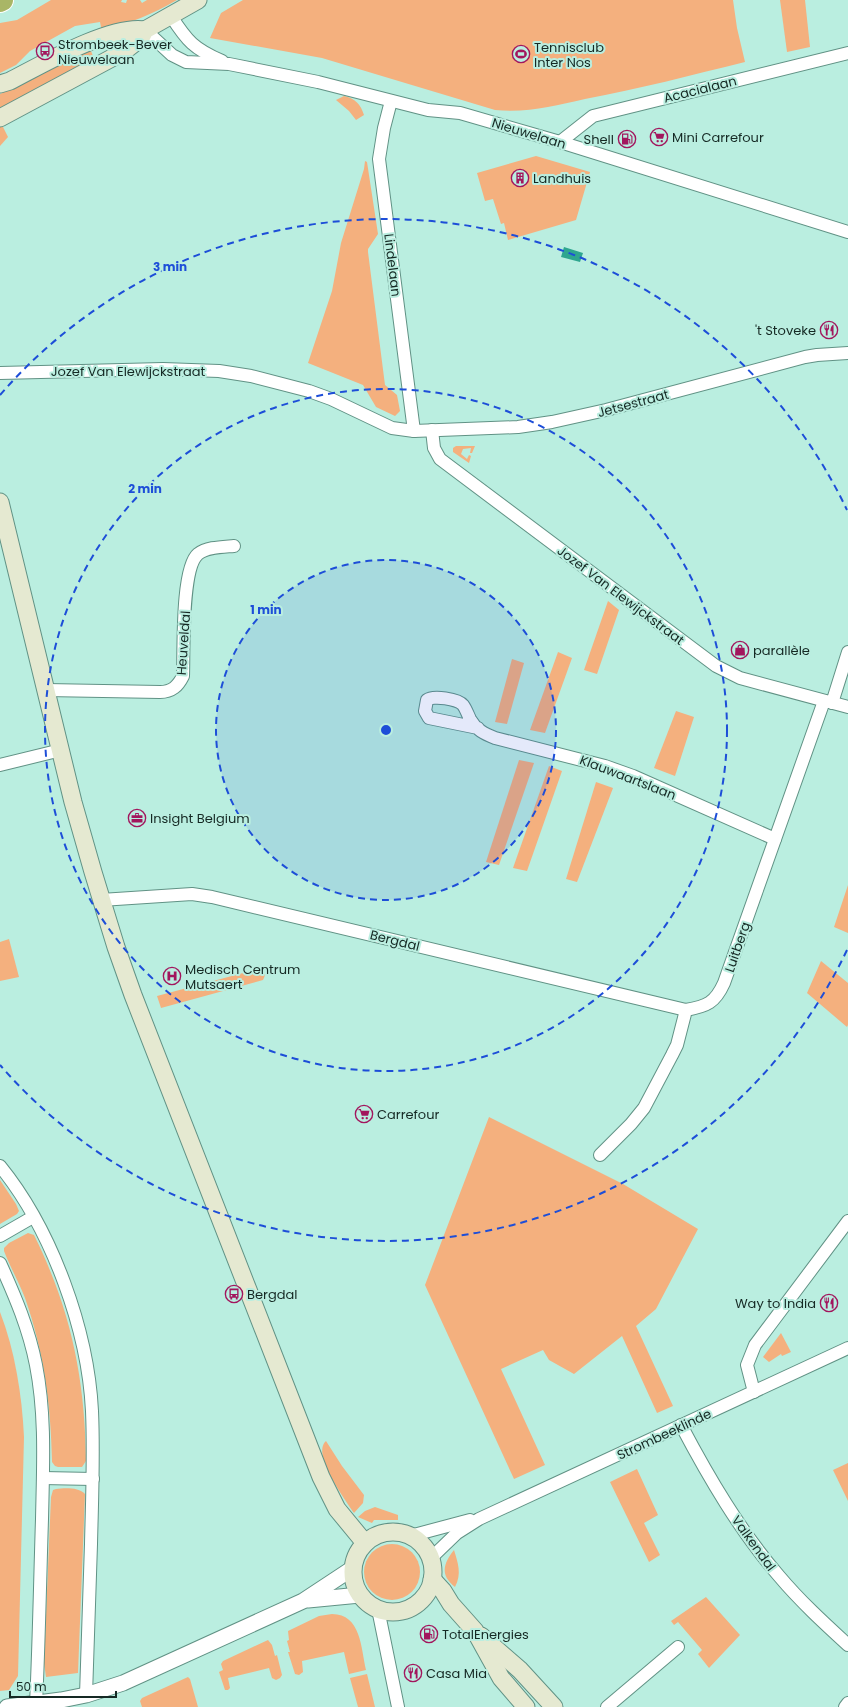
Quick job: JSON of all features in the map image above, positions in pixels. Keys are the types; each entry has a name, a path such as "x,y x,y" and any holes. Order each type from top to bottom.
{"main road":[{"path":"0,118 123,52 141,38 145,30 198,0"},
{"path":"3,84 83,44 127,30 145,30"},
{"path":"0,502 73,802 101,900 136,1003 321,1477 337,1509 365,1543"},
{"path":"391,1532 410,1536 426,1549 430,1559 432,1580 429,1589 417,1603 401,1611 392,1612 378,1609 368,1603 360,1595 353,1578 355,1559 365,1543 382,1533 391,1532"},
{"path":"432,1580 443,1590 451,1604 475,1631 520,1670 554,1707"},
{"path":"417,1603 451,1604"},
{"path":"475,1631 501,1678 526,1707"}],"street":[{"name":"Nieuwelaan","path":"171,16 186,38 198,49 228,64"},
{"name":"Nieuwelaan","path":"145,30 165,50 180,60 191,63 228,64 318,82 428,110 460,113 560,142 848,232"},
{"name":"Acacialaan","path":"560,142 593,116 848,53"},
{"name":"Lindelaan","path":"391,101 384,128 380,159 414,431"},
{"name":"Jetsestraat","path":"414,431 518,427 552,422 606,410 805,357 848,353"},
{"name":"Jozef Van Elewijckstraat","path":"0,373 163,369 219,371 244,375 309,391 331,399 392,428 414,431"},
{"name":"Jozef Van Elewijckstraat","path":"432,430 434,448 440,459 716,666 740,678 848,707"},
{"name":"Heuveldal","path":"46,690 166,692 173,689 183,676 186,591 192,561 196,555 202,551 234,546"},
{"name":"Luitberg","path":"686,1010 702,1007 712,1002 719,994 775,839 848,652"},
{"name":"Klauwaartslaan","path":"478,728 483,733 495,738 605,766 633,776 775,839"},
{"path":"0,765 61,750"},
{"name":"Bergdal","path":"101,900 182,895 207,896 686,1010"},
{"path":"600,1155 632,1124 644,1108 677,1044 686,1010"},
{"path":"0,1166 19,1193 33,1217 61,1273 77,1319 88,1369 92,1411 93,1479 86,1695"},
{"path":"0,1236 33,1217"},
{"path":"754,1392 747,1365 755,1345 848,1222"},
{"path":"0,1263 21,1314 36,1365 43,1416 43,1478 36,1704"},
{"name":"Strombeeklinde","path":"430,1559 457,1533 479,1519 848,1348"},
{"name":"Valkendal","path":"681,1425 707,1473 728,1507 766,1560 795,1594 848,1645"},
{"path":"43,1478 93,1479"},
{"name":"Strombeeklinde","path":"410,1536 479,1519"},
{"path":"7,1707 36,1704 61,1704 123,1683 303,1600 353,1568"},
{"path":"303,1600 360,1595"},
{"path":"378,1609 398,1707"},
{"path":"607,1707 678,1647"},
{"path":"847,1707 848,1703"}],"shaded area":[{"path":"51,0 122,0 121,2 126,3 127,0 140,0 142,3 147,0 177,0 141,18 102,32 100,22 75,26 30,51 16,65 0,73 0,23 17,20"},
{"name":"Tennisclub Inter Nos","path":"243,0 733,0 737,28 745,62 552,106 519,111 495,110 322,58 210,38 221,13"},
{"path":"780,0 805,0 810,47 787,52"},
{"path":"91,51 95,61 0,112 0,94 71,58"},
{"path":"344,96 357,102 364,115 356,120 349,111 336,100"},
{"path":"2,125 8,137 0,146 0,126"},
{"path":"536,156 590,172 576,220 508,240 504,223 501,224 493,199 485,201 477,173"},
{"path":"365,161 367,162 378,234 368,249 368,252 385,385 397,395 400,411 395,416 376,407 363,385 308,363 332,291 341,243 364,169"},
{"path":"564,247 583,253 580,262 561,257"},
{"path":"456,446 475,446 472,453 470,453 471,448 463,449 461,454 467,459 469,455 471,456 469,463 453,452 453,448"},
{"path":"608,601 619,610 597,674 584,670"},
{"path":"558,652 572,658 545,733 530,730"},
{"path":"512,659 524,663 507,724 495,722"},
{"path":"676,711 694,717 675,776 654,768"},
{"path":"519,760 534,763 499,865 486,862"},
{"path":"549,766 562,771 527,871 513,868"},
{"path":"596,782 613,788 577,882 566,879"},
{"path":"848,885 848,933 834,927"},
{"path":"9,939 19,977 0,981 0,942"},
{"path":"821,961 848,983 847,1027 807,993"},
{"path":"269,966 263,980 161,1008 157,996"},
{"path":"489,1117 623,1184 698,1229 656,1309 636,1326 673,1406 657,1413 622,1336 574,1374 549,1360 543,1350 501,1369 545,1465 514,1479 425,1285"},
{"path":"0,1180 19,1211 17,1214 0,1224"},
{"path":"28,1233 34,1235 47,1263 58,1290 74,1345 83,1401 85,1431 86,1461 82,1467 58,1467 52,1462 50,1420 42,1359 32,1318 25,1298 4,1251 4,1248 9,1243"},
{"path":"0,1312 10,1342 17,1373 22,1405 24,1437 18,1676 9,1690 0,1691"},
{"path":"781,1333 791,1352 782,1356 781,1354 769,1362 763,1357"},
{"path":"326,1441 342,1466 364,1495 363,1503 354,1513 331,1477 326,1466 323,1456 323,1447"},
{"path":"848,1463 848,1501 833,1470"},
{"path":"637,1469 658,1515 644,1523 660,1555 649,1562 610,1482"},
{"path":"75,1489 85,1494 78,1673 46,1677 44,1663 51,1497 53,1490"},
{"path":"375,1507 398,1515 398,1520 374,1520 372,1523 358,1517 365,1511"},
{"path":"392,1544 403,1546 412,1552 418,1561 420,1572 418,1583 412,1592 403,1598 392,1600 381,1598 372,1592 366,1583 364,1572 366,1561 372,1552 381,1546"},
{"path":"454,1550 459,1573 455,1587 450,1583 445,1574 447,1560"},
{"path":"706,1597 740,1635 709,1668 698,1654 702,1650 678,1622 674,1625 671,1621"},
{"path":"332,1614 342,1616 349,1620 354,1626 361,1643 366,1670 349,1674 344,1652 302,1661 303,1672 299,1675 295,1674 288,1652 290,1652 287,1641 289,1640 288,1631 319,1616"},
{"path":"268,1640 272,1645 275,1656 277,1655 282,1675 280,1678 276,1680 272,1678 269,1668 228,1678 230,1688 225,1690 219,1672 223,1670 221,1664 223,1661"},
{"path":"367,1674 375,1707 358,1707 350,1678"},
{"path":"188,1677 190,1679 198,1707 142,1707 140,1701 142,1698"}],"place":[{"name":"Strombeek-Bever Nieuwelaan","path":"45,51"},
{"name":"Tennisclub Inter Nos","path":"521,54"},
{"name":"Mini Carrefour","path":"659,137"},
{"name":"Shell","path":"627,139"},
{"name":"Landhuis","path":"520,178"},
{"name":"'t Stoveke","path":"829,330"},
{"name":"parallèle","path":"740,650"},
{"name":"Insight Belgium","path":"137,818"},
{"name":"Medisch Centrum Mutsaert","path":"172,976"},
{"name":"Carrefour","path":"364,1114"},
{"name":"Bergdal","path":"234,1294"},
{"name":"Way to India","path":"829,1303"},
{"name":"TotalEnergies","path":"429,1634"},
{"name":"Casa Mia","path":"413,1673"}]}
